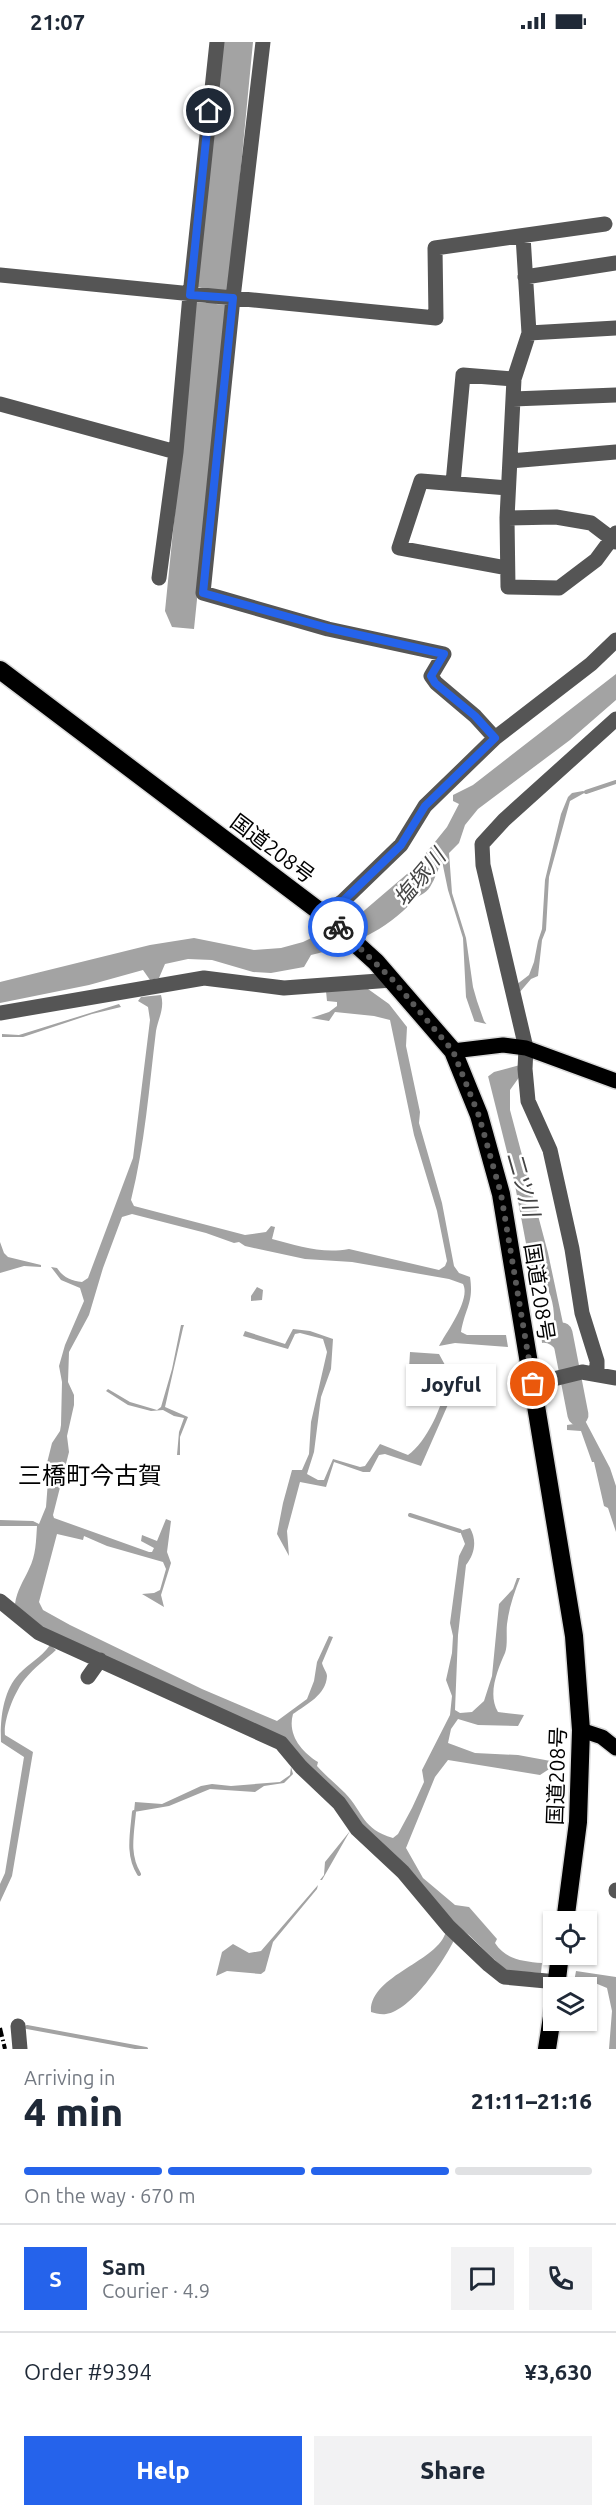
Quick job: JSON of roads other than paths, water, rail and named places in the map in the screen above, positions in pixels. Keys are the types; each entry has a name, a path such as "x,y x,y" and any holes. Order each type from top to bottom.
{"highway":[{"name":"国道208号","path":"0,670 323,914 376,962 453,1051 479,1116 501,1194 574,1636 581,1730 578,1822 566,1911"},
{"path":"547,2049 550,2031"}],"main road":[{"path":"453,1051 479,1047 520,1048 616,1081"},
{"path":"581,1730 602,1737 616,1748"}],"street":[{"path":"159,578 176,452 217,42"},
{"path":"263,42 233,298 203,593 328,628 444,654 431,676 435,683 475,716 495,738"},
{"path":"0,275 436,318 435,248 605,224"},
{"path":"507,518 556,517 591,522 615,538 596,560 559,588 508,587 507,518 514,379 529,333 523,236"},
{"path":"525,277 616,263"},
{"path":"529,333 616,328"},
{"path":"453,483 464,375 514,379"},
{"path":"513,399 616,395"},
{"path":"0,404 176,452"},
{"path":"510,460 616,452"},
{"path":"507,568 399,548 421,481 508,488"},
{"path":"323,914 343,901 401,845 425,806 495,738 591,664 616,640"},
{"path":"583,1373 597,1361 582,1313 572,1249 550,1150 528,1101 525,1069 483,866 482,844 504,820 616,719"},
{"path":"0,1012 204,978 284,988 393,980"},
{"path":"533,1384 583,1373 616,1378"},
{"path":"0,1601 39,1633 281,1743 301,1767 339,1803 357,1829 403,1872 448,1927 489,1965 504,1977 558,1974"},
{"path":"88,1677 100,1660"},
{"path":"18,2026 20,2049"}],"water":[{"path":"222,42 253,42 229,291 216,304 227,305 194,629 172,627 165,611 196,302 206,303 208,289 196,287"},
{"name":"塩塚川","path":"616,674 616,700 570,740 478,809 465,825 459,843 449,853 452,893 466,938 477,1001 484,1021 518,1063 520,1076 510,1090 510,1110 548,1253 571,1361 562,1363 555,1349 549,1344 542,1343 541,1330 554,1325 553,1305 543,1281 539,1276 532,1275 514,1180 474,1020 466,997 463,938 448,890 442,861 428,889 391,921 353,942 311,955 304,967 271,973 253,972 212,960 188,959 165,964 159,978 150,980 143,970 89,985 0,1003 0,982 150,945 194,938 254,950 281,948 303,942 359,915 414,868 447,827 459,804 453,801 453,795 473,785"},
{"path":"586,792 570,801 549,877 546,930 542,940 538,976 531,979 519,993 516,985 529,975 542,929 545,880 561,814 568,797 572,793"},
{"path":"368,989 389,1004 407,1027 406,1046 420,1112 419,1123 442,1203 454,1266 459,1273 470,1277 470,1300 461,1332 467,1335 506,1335 508,1347 455,1343 439,1346 464,1298 463,1284 449,1279 352,1262 305,1259 245,1246 239,1242 234,1243 206,1233 132,1214 122,1217 89,1315 69,1352 68,1382 74,1395 74,1405 67,1436 69,1452 53,1515 54,1518 149,1552 152,1552 154,1548 141,1541 142,1535 157,1541 166,1519 171,1521 167,1552 171,1563 161,1595 164,1607 142,1594 160,1590 166,1569 163,1562 107,1546 84,1536 83,1540 57,1534 39,1602 43,1610 70,1625 202,1689 277,1721 307,1699 314,1681 317,1662 329,1636 333,1637 322,1663 327,1674 326,1683 315,1698 293,1714 294,1736 301,1748 318,1762 317,1766 351,1800 364,1820 375,1830 393,1838 398,1834 412,1808 424,1782 422,1770 450,1715 452,1696 446,1680 452,1653 453,1636 450,1623 459,1556 465,1544 460,1531 470,1528 474,1537 474,1547 466,1565 458,1635 455,1710 460,1713 472,1712 484,1701 492,1676 499,1604 513,1589 517,1578 520,1578 509,1612 506,1650 499,1666 493,1697 498,1712 524,1715 518,1726 478,1725 458,1719 451,1729 448,1743 475,1753 518,1755 557,1764 540,1775 448,1760 435,1777 406,1848 423,1878 455,1905 469,1907 497,1939 495,1943 499,1949 522,1960 542,1963 541,1973 506,1971 469,1935 448,1920 296,1756 41,1629 15,1604 33,1558 37,1526 0,1526 0,1520 33,1521 39,1524 46,1507 48,1481 46,1467 52,1443 61,1425 62,1382 59,1366 65,1345 84,1301 80,1288 61,1280 51,1267 57,1268 74,1281 82,1282 88,1278 133,1158 150,1020 148,1007 138,1001 141,997 161,995 162,1004 156,1031 143,1137 131,1200 134,1206 245,1235 266,1232 271,1226 275,1227 272,1239 310,1248 329,1251 349,1249 439,1270 445,1266 447,1261 437,1211 414,1135 390,1020 335,1012 329,1021 311,1018 329,1012 337,1006 337,1002 327,1001 326,991"},
{"path":"119,1004 121,1007 23,1037 2,1037 2,1034 19,1035"},
{"path":"0,1242 8,1257 41,1265 41,1267 24,1266 0,1273"},
{"path":"257,1287 263,1290 262,1300 251,1301 251,1296"},
{"path":"181,1325 184,1325 165,1407 188,1417 180,1437 180,1455 177,1455 179,1432 184,1418 163,1410 151,1411 128,1405 106,1391 108,1389 130,1402 157,1410 161,1407"},
{"path":"293,1329 310,1331 333,1339 331,1369 321,1397 314,1452 307,1474 318,1480 324,1480 333,1459 360,1467 365,1466 380,1444 408,1455 421,1442 438,1412 446,1383 440,1370 409,1369 410,1352 439,1354 451,1376 450,1400 421,1466 385,1454 379,1455 370,1472 363,1472 334,1462 326,1487 300,1482 287,1531 289,1556 277,1534 292,1470 302,1470 309,1454 311,1422 327,1352 323,1339 300,1333 295,1334 288,1349 243,1336 245,1331 285,1344"},
{"path":"572,1386 579,1409 610,1468 616,1486 616,1532 608,1508 604,1506 594,1462 592,1462 581,1431 567,1430 567,1425 574,1424 569,1388"},
{"path":"50,1645 56,1650 21,1684 6,1722 5,1735 33,1752 12,1876 0,1902 0,1884 5,1873 24,1757 1,1742 4,1706 14,1681"},
{"path":"291,1767 293,1774 284,1783 264,1786 255,1792 210,1789 169,1806 134,1812 135,1802 162,1804 201,1786 280,1782 290,1775"},
{"path":"350,1831 322,1880 320,1880 324,1875 325,1862"},
{"path":"318,1885 273,1942 265,1971 261,1974 227,1971 216,1976 222,1952 233,1944 249,1953 261,1951"},
{"path":"446,1931 455,1938 444,1959 416,1994 396,2011 384,2014 371,2012 373,1999 381,1988 431,1952 441,1942"},
{"path":"576,1971 616,1977 616,2049 609,2049 612,2011 607,1988 597,1984 597,1977 575,1977"}],"waterway":[{"path":"586,792 616,782"},
{"name":"二ツ川","path":"562,1333 578,1415"},
{"path":"410,1515 460,1531"},
{"path":"134,1812 132,1852 139,1874"},
{"path":"27,2027 146,2049"}],"railway":[{"path":"0,2028 5,2049"}],"place":[{"name":"Joyful","path":"533,1384"}],"district":[{"name":"三橋町今古賀","path":"90,1475"}]}
